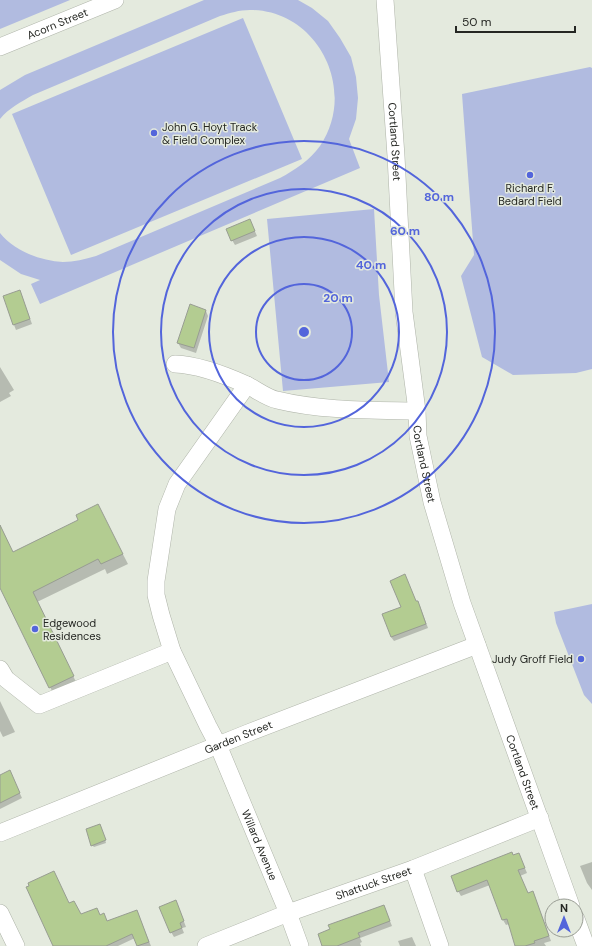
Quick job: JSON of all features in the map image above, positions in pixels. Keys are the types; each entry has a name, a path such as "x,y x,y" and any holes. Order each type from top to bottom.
{"street":[{"name":"Acorn Street","path":"0,47 115,0"},
{"name":"Cortland Street","path":"385,0 396,156 404,312 417,410 418,436 432,502 455,582 569,898"},
{"path":"175,364 189,364 217,373 247,385 276,400 306,405 356,409 417,410"},
{"name":"Willard Avenue","path":"247,385 177,484 167,509 156,582 156,595 172,650 218,745 288,913 300,946"},
{"name":"Garden Street","path":"0,832 218,745 477,645"},
{"path":"0,669 6,679 39,705 172,650"},
{"name":"Shattuck Street","path":"206,946 288,913 413,869 540,818"},
{"path":"413,869 440,946"},
{"path":"0,912 16,946"}],"shaded area":[{"path":"0,0 70,0 0,29"},
{"path":"204,0 298,0 312,8 328,21 351,57 356,77 358,98 356,119 349,139 360,168 40,304 31,284 40,280 21,274 0,260 0,233 20,250 46,260 67,262 96,256 280,178 291,172 312,156 320,146 331,124 335,101 332,78 325,57 312,38 295,23 274,14 250,10 238,11 220,16 33,95 11,108 0,119 0,90 25,75"},
{"path":"243,18 302,159 71,255 12,114"},
{"name":"Richard F. Bedard Field","path":"590,67 592,68 592,369 576,373 513,375 482,357 461,276 474,255 462,94"},
{"path":"374,209 379,295 389,382 283,391 267,219"},
{"name":"Judy Groff Field","path":"592,604 592,704 584,695 556,623 554,612"}],"building":[{"path":"250,219 255,231 231,241 226,229"},
{"path":"20,290 30,319 13,325 3,296"},
{"path":"190,304 206,310 194,348 177,343"},
{"name":"Edgewood Residences","path":"98,504 123,554 101,564 98,559 33,592 74,676 49,688 0,588 0,525 13,552 78,520 76,515"},
{"path":"405,574 416,601 418,601 426,624 391,637 382,614 401,607 390,581"},
{"path":"10,770 20,793 0,803 0,775"},
{"path":"100,824 106,840 91,846 86,829"},
{"path":"512,852 513,855 519,853 525,868 518,870 528,893 533,891 544,922 544,938 534,941 535,943 525,946 515,946 507,919 502,920 487,880 457,892 451,876"},
{"path":"54,871 69,903 74,901 81,914 97,908 100,915 104,913 107,921 137,910 149,942 137,946 132,934 106,946 53,946 26,887 29,886 28,883"},
{"path":"176,900 184,921 180,923 182,928 170,933 159,907"},
{"path":"384,905 390,921 358,933 360,937 337,946 322,946 318,934 330,929 328,925"}],"place":[{"name":"John G. Hoyt Track & Field Complex","path":"154,133"},
{"name":"Richard F. Bedard Field","path":"530,175"},
{"name":"Edgewood Residences","path":"35,629"},
{"name":"Judy Groff Field","path":"581,659"}]}
